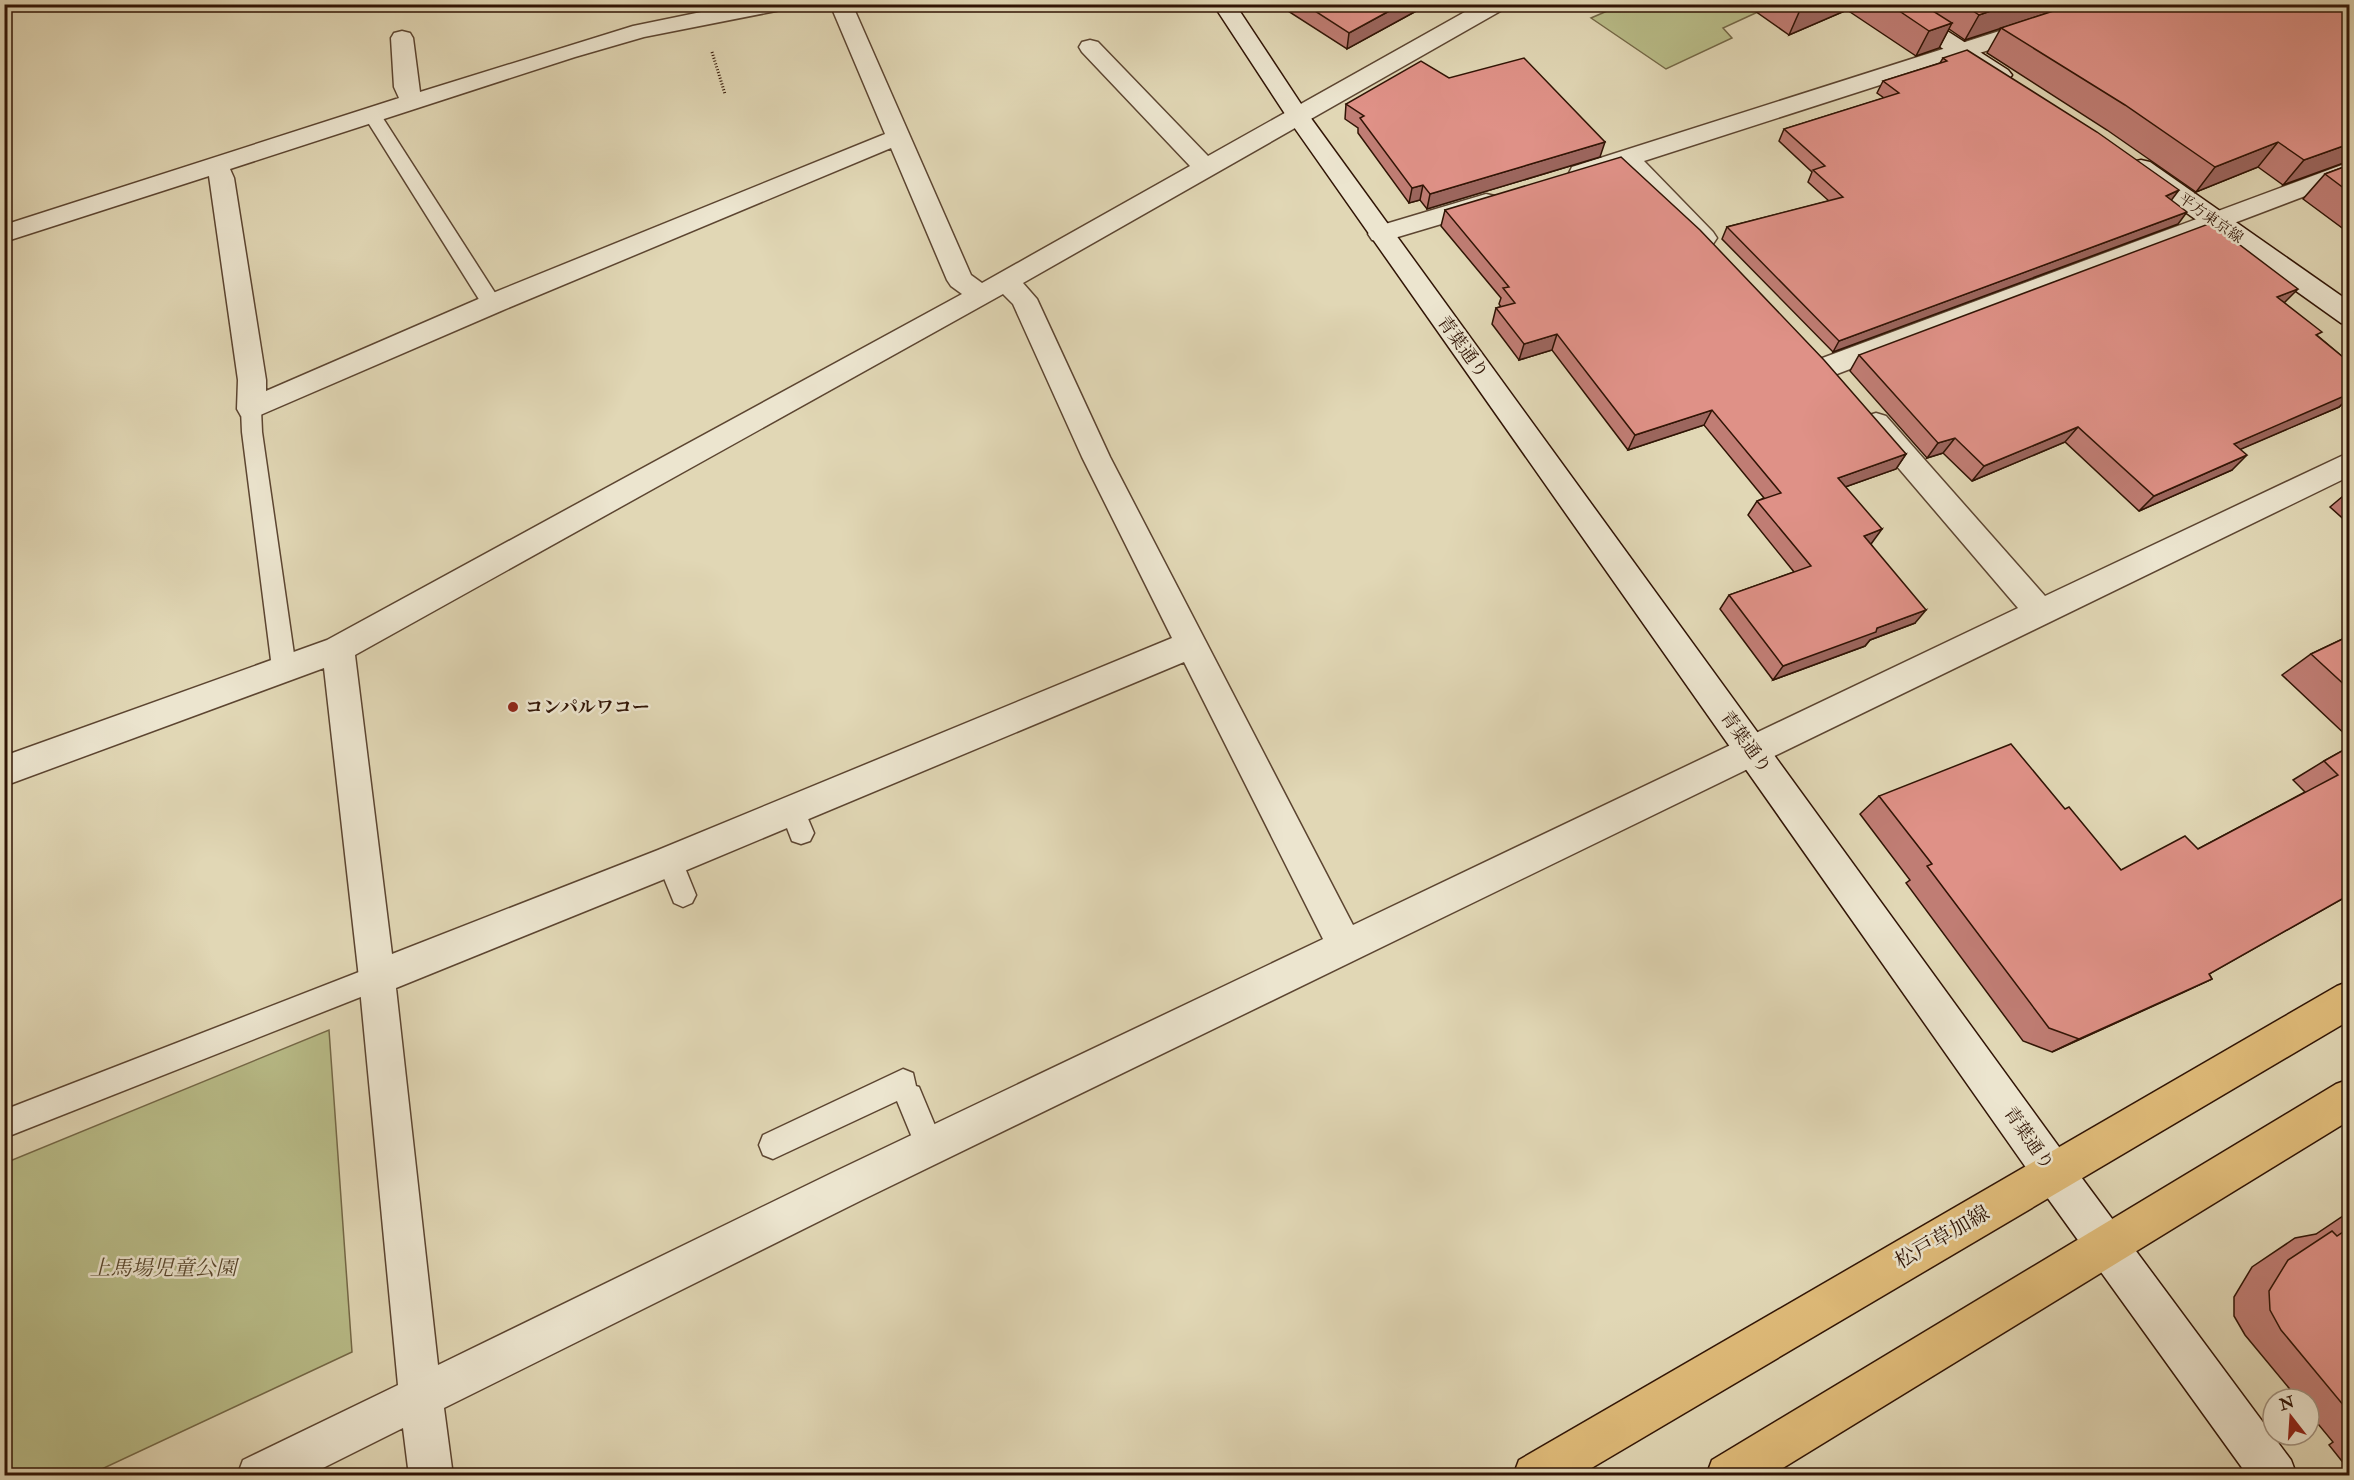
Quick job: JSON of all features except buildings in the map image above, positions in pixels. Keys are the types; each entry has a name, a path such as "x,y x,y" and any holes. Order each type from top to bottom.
{"main road":[{"name":"松戸草加線","path":"1535,1476 2349,999"},
{"path":"1728,1476 2349,1098"}],"street":[{"path":"4,234 695,12 776,4"},
{"path":"841,4 960,280 1024,299 1096,457 1346,948"},
{"name":"青葉通り","path":"1224,4 1297,115 1381,234 2053,1172 2274,1476"},
{"path":"4,771 338,649 992,288 1496,4"},
{"path":"1889,4 2018,86"},
{"path":"1561,179 2108,4"},
{"path":"402,38 406,87 413,103"},
{"path":"1090,47 1205,167"},
{"path":"216,166 222,177 241,302 252,380 251,409 492,304 884,142 900,138"},
{"name":"平方東京線","path":"2127,158 2349,316"},
{"path":"1628,159 1719,253"},
{"path":"1827,367 2349,170"},
{"path":"1381,234 1505,196"},
{"path":"1807,346 2039,611"},
{"path":"259,1476 930,1147 2349,463"},
{"path":"377,978 670,861 797,822 1190,645"},
{"path":"338,649 377,978 420,1398 431,1476"}],"lane":[{"path":"374,116 492,304"},
{"path":"251,409 252,432 284,668"},
{"path":"670,861 683,895"},
{"path":"4,1124 377,978"},
{"path":"773,1145 906,1090 930,1147"}],"green space":[{"path":"1621,5 1773,5 1723,28 1732,38 1666,69 1591,18"},
{"name":"上馬場児童公園","path":"329,1030 352,1352 89,1475 5,1475 5,1163"}],"place":[{"name":"コンパルワコー","path":"513,707"}]}
